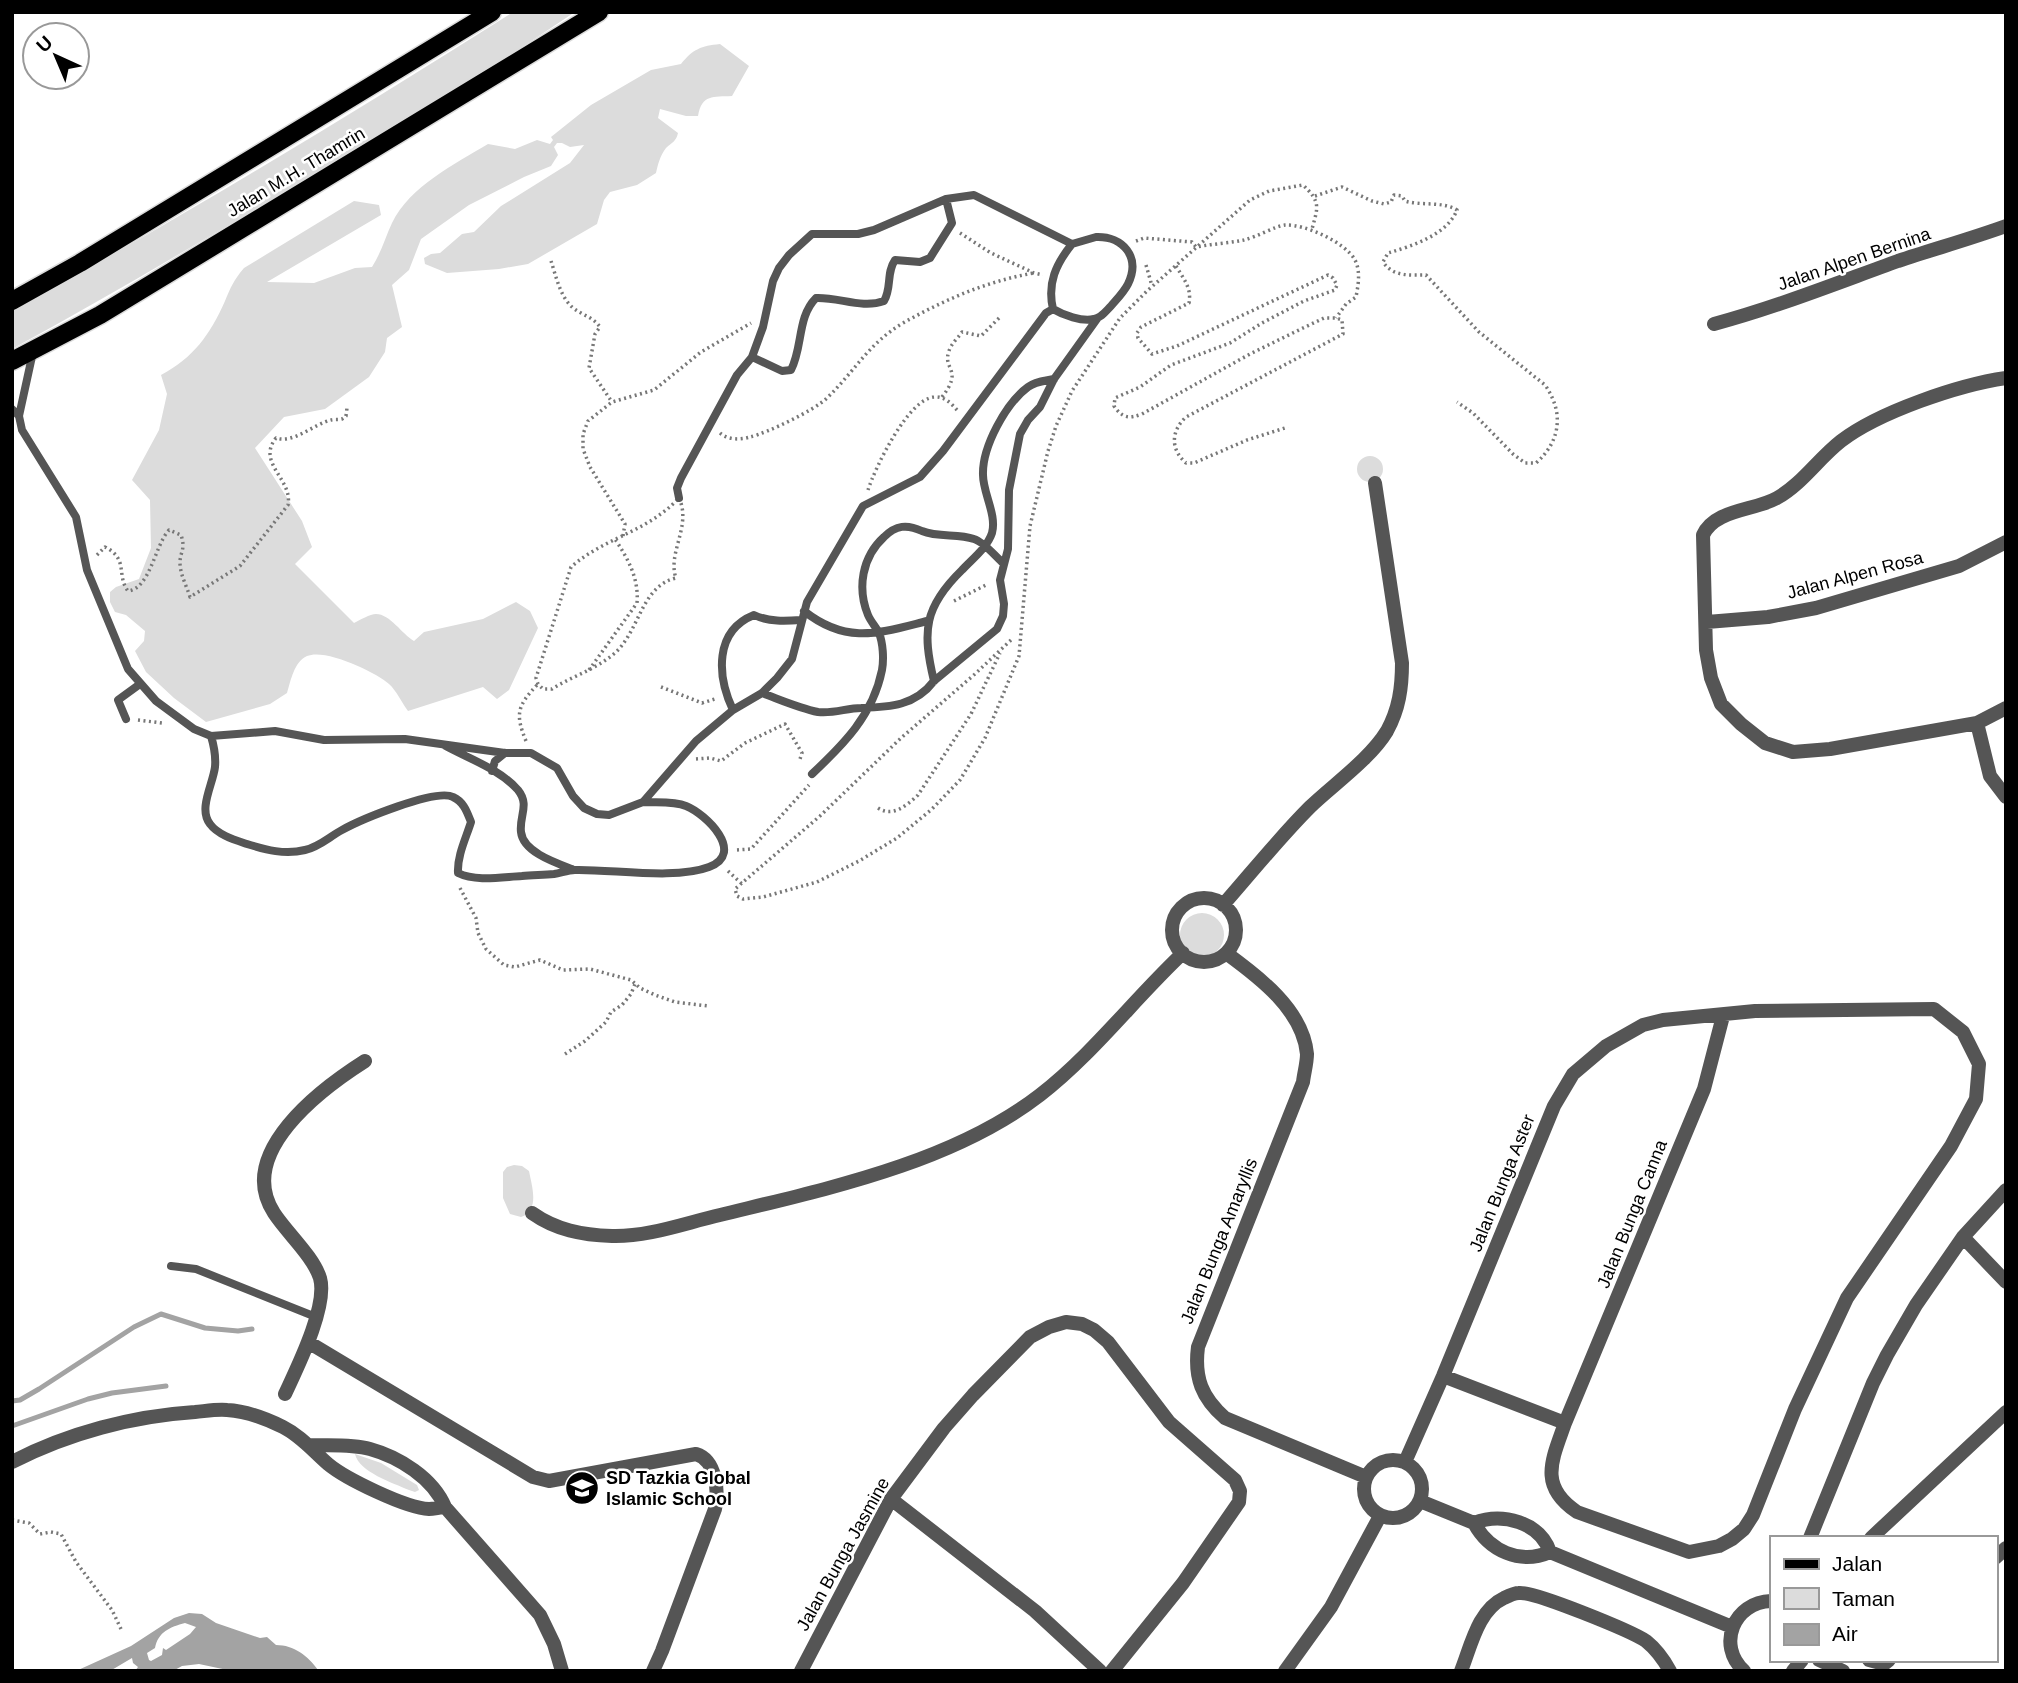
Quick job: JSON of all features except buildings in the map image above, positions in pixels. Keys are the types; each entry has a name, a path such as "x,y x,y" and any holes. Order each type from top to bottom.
{"main road":[{"name":"Jalan M.H. Thamrin","path":"12,301 115,242 492,12"},
{"name":"Jalan M.H. Thamrin","path":"12,361 111,307 599,12"}],"street":[{"name":"Jalan Alpen Bernina","path":"1714,324 1766,310 2006,226"},
{"path":"2006,378 1932,398 1885,417 1843,439 1815,463 1794,488 1771,501 1717,519 1707,526 1703,535 1706,650 1711,678 1721,704 1765,743 1793,752 1830,749 1977,723 2006,708"},
{"path":"1223,905 1289,829 1373,748 1386,732 1398,705 1402,688 1402,663 1375,483"},
{"name":"Jalan Alpen Rosa","path":"1707,622 1768,617 1816,608 1959,566 2006,542"},
{"path":"1977,723 1990,776 2006,797"},
{"path":"1199,899 1216,900 1223,905 1234,919 1236,928 1235,937 1226,953 1210,961 1191,959 1177,947 1172,930 1177,913 1190,901 1199,899"},
{"path":"532,1213 545,1223 562,1230 605,1236 635,1235 823,1191 898,1167 970,1137 1003,1120 1040,1095 1070,1069 1183,953"},
{"name":"Jalan Bunga Amaryllis","path":"1226,953 1253,973 1291,1013 1300,1029 1307,1056 1303,1082 1198,1348 1195,1367 1199,1385 1210,1405 1225,1419 1366,1477"},
{"name":"Jalan Bunga Aster","path":"1405,1462 1554,1106 1573,1074 1606,1046 1643,1025 1663,1020 1755,1011 1934,1009 1964,1032 1979,1065 1976,1099 1944,1157 1847,1298 1795,1409 1753,1515 1744,1529 1719,1546 1689,1552 1577,1512 1564,1503 1551,1479 1550,1464 1565,1423"},
{"name":"Jalan Bunga Canna","path":"1565,1423 1704,1089 1723,1016"},
{"path":"285,1394 316,1317 321,1299 320,1279 272,1210 263,1182 267,1160 286,1128 308,1104 335,1080 365,1061"},
{"path":"1811,1536 1881,1366 1916,1305 1963,1237 2006,1190"},
{"path":"1963,1237 2006,1282"},
{"name":"Jalan Bunga Jasmine","path":"801,1671 891,1499 944,1428 1030,1337 1066,1322 1082,1324 1108,1342 1169,1422 1235,1480 1240,1491 1239,1502 1183,1583 1112,1671"},
{"path":"307,1342 533,1477 549,1481 696,1454 704,1456 718,1489 715,1509 653,1671"},
{"path":"1443,1376 1565,1423"},
{"path":"12,1462 63,1440 130,1420 228,1410 265,1419 285,1428 310,1445 330,1465 402,1502 429,1509 445,1507"},
{"path":"1873,1536 2006,1412"},
{"path":"310,1445 369,1448 410,1467 439,1492 445,1507 540,1615 554,1644 562,1671"},
{"path":"1397,1459 1405,1462 1419,1474 1423,1492 1420,1501 1407,1515 1390,1518 1380,1516 1367,1504 1363,1486 1366,1477 1379,1463 1397,1459"},
{"path":"891,1499 1035,1611 1100,1671"},
{"path":"1420,1501 1474,1523 1480,1535 1490,1545 1510,1554 1528,1559 1550,1552"},
{"path":"1284,1671 1331,1607 1380,1516"},
{"path":"1474,1523 1499,1517 1538,1531 1550,1552 1732,1627"},
{"path":"1461,1671 1485,1613 1504,1597 1521,1592 1563,1605 1646,1642 1657,1651 1670,1671"},
{"path":"1744,1671 1733,1657 1730,1647 1732,1627 1744,1610 1770,1601"},
{"path":"1823,1662 1843,1671"}],"lane":[{"path":"678,498 677,488 681,478 737,376 752,357 779,268 812,234 858,234 874,230 946,199 974,195 1072,244"},
{"path":"752,357 782,371 791,370 797,359 808,306 816,298 865,305 884,301 888,295 890,268 895,260 920,262 930,258 949,228 952,223 946,199"},
{"path":"762,693 804,709 823,712 908,702 926,691 934,681 997,629 1003,616 1000,580 1008,549 1009,490 1020,434 1097,319 1113,304 1128,283 1131,259 1120,242 1109,237 1096,237 1072,244 1061,258 1051,284 1053,309 1060,314 1086,320 1097,319"},
{"path":"643,802 696,741 733,710 762,693 792,659 803,615 817,582 863,506 920,477 1046,313 1053,309"},
{"path":"34,349 16,412 22,430 76,517 87,570 128,669 156,701 194,729 211,736 275,730 324,740 405,739 505,753 530,753 557,768 573,796 584,808 597,814 610,815 643,802 685,806 715,828 723,839 724,852 718,862 708,868 673,873 572,869 555,874 466,877 458,873 457,861 464,849 471,822 462,803 452,795 436,794 362,821 305,850 287,853 266,850 221,833 209,823 204,811 215,768 215,750 211,736"},
{"path":"934,681 929,663 928,618 945,588 978,555 992,533 992,519 982,476 987,447 1004,414 1028,387 1037,382 1054,380"},
{"path":"812,774 857,729 883,669 879,634 863,601 862,583 869,555 887,534 897,527 907,525 941,536 975,539 1003,563"},
{"path":"733,710 722,680 729,632 737,623 754,615 775,620 803,615 836,630 856,634 879,634 928,618"},
{"path":"126,719 118,700 139,684"},
{"path":"440,743 492,771 519,792 525,804 521,830 524,839 549,860 572,869"},
{"path":"492,771 495,761 505,753"},
{"path":"171,1266 196,1269 316,1317"}],"path":[{"path":"1011,640 901,738 820,816 741,884 736,889 737,897 763,897 817,882 859,861 897,838 932,809 960,780 985,738 1018,656 1030,526 1056,426 1078,381 1120,318 1250,200 1269,191 1303,185 1315,196 1318,208 1312,229"},
{"path":"1315,196 1342,187 1384,204 1391,202 1394,195 1402,196 1405,201 1413,204 1451,206 1457,210 1449,222 1434,233 1414,246 1388,253 1383,262 1388,270 1398,274 1426,275 1479,332 1545,385 1558,410 1552,446 1536,463 1525,463 1473,413 1457,402"},
{"path":"1196,247 1245,240 1283,225 1312,229 1354,258 1358,270 1356,298 1346,304 1336,318"},
{"path":"710,424 724,436 737,439 751,437 812,411 826,399 862,356 902,324 962,293 1012,276 1034,273 991,253 966,235 949,228"},
{"path":"1125,247 1144,238 1192,242 1196,247"},
{"path":"551,261 567,301 573,309 594,320 600,327 595,334 589,368 612,402"},
{"path":"1176,266 1191,294 1189,303 1141,327 1137,333 1138,338 1152,354 1177,346 1328,275 1334,278 1337,285 1335,290 1262,323 1230,343 1171,366 1140,387 1115,398 1114,406 1123,416 1142,414 1250,354 1324,318 1342,320 1343,334 1293,358 1186,417 1178,424 1174,442 1179,456 1186,463 1194,463 1247,440 1288,427"},
{"path":"942,397 950,387 953,375 947,359 954,341 962,332 981,337 1000,316"},
{"path":"623,536 625,523 590,467 583,449 583,434 588,421 612,402 654,390 701,352 744,326 764,321"},
{"path":"869,503 869,489 874,473 912,409 932,396 942,397 953,404 966,420"},
{"path":"87,570 105,547 118,557 122,568 122,583 128,591 134,591 146,576 163,536 169,530 181,535 183,541 184,550 180,563 190,597 240,566 288,505 290,495 269,456 271,445 276,438 282,440 331,419 342,419 346,415 346,408"},
{"path":"678,498 684,508 674,570 677,578 659,586 650,594 635,628 618,650 601,664 552,689 543,689 536,678 571,567 582,558 664,513 678,498"},
{"path":"588,670 637,603 638,592 630,561 615,539"},
{"path":"928,618 978,587 1000,580"},
{"path":"878,808 883,812 893,812 906,806 918,795 971,714 1000,651"},
{"path":"530,753 518,721 521,708 538,684"},
{"path":"661,687 702,703 726,695"},
{"path":"126,719 194,729"},
{"path":"679,761 710,758 721,761 745,743 785,724 802,753 800,759"},
{"path":"724,852 751,849 809,786 812,774"},
{"path":"718,862 741,884"},
{"path":"458,873 458,885 476,918 478,933 486,949 504,965 515,967 540,960 563,970 590,969 631,980 655,995 675,1002 708,1006"},
{"path":"565,1054 606,1022 611,1012 622,1005 631,994 635,984"},
{"path":"12,1520 29,1523 40,1534 61,1534 76,1562 96,1587 121,1629"}],"green space":[{"path":"513,12 575,12 357,149 12,349 12,311 265,165"},
{"path":"720,44 749,66 732,96 709,98 702,104 698,116 686,116 660,109 658,118 678,133 662,154 656,173 637,185 610,192 604,200 597,224 528,264 447,273 425,264 424,258 440,253 462,234 474,232 501,206 570,163 584,145 570,147 557,143 554,147 558,155 551,166 469,205 421,239 409,270 392,285 402,327 387,338 385,352 369,377 325,409 284,417 255,448 302,521 312,547 295,564 354,623 371,615 381,615 414,641 424,632 483,619 516,602 530,611 538,628 509,690 497,699 483,687 408,711 394,690 382,679 350,662 315,654 299,662 287,693 270,704 206,722 174,698 146,672 135,651 144,641 145,631 126,615 115,612 110,602 110,592 116,587 139,579 151,548 150,500 132,480 159,430 167,394 161,375 182,361 199,344 213,325 244,268 354,201 379,205 381,215 267,282 314,283 355,268 372,267 400,210 422,187 448,168 488,144 515,149 537,140 550,144 553,140 551,137 591,105 651,70 681,64 698,49"},
{"path":"1370,456 1379,460 1383,469 1379,478 1370,482 1361,478 1357,469 1361,460"},
{"path":"1202,913 1217,920 1224,935 1217,950 1202,957 1187,950 1180,935 1187,920"},
{"path":"514,1165 529,1171 533,1191 531,1209 521,1217 510,1214 503,1198 503,1172"},
{"path":"355,1454 381,1463 417,1485 419,1490 409,1490 378,1476 363,1466"}],"water":[{"path":"189,1613 202,1614 216,1623 260,1638 267,1637 276,1645 295,1649 318,1670 325,1671 232,1671 199,1664 182,1666 173,1671 135,1671 138,1667 132,1658 110,1671 76,1671 131,1646 174,1618","holes":["185,1623 196,1627 166,1650 163,1648 162,1655 149,1660 147,1653 155,1648 166,1631"]}],"waterway":[{"path":"12,1401 20,1400 39,1389 134,1327 161,1314 205,1328 238,1331 252,1329"},
{"path":"12,1426 88,1399 166,1386"}],"place":[{"name":"SD Tazkia Global Islamic School","path":"582,1488"}]}
